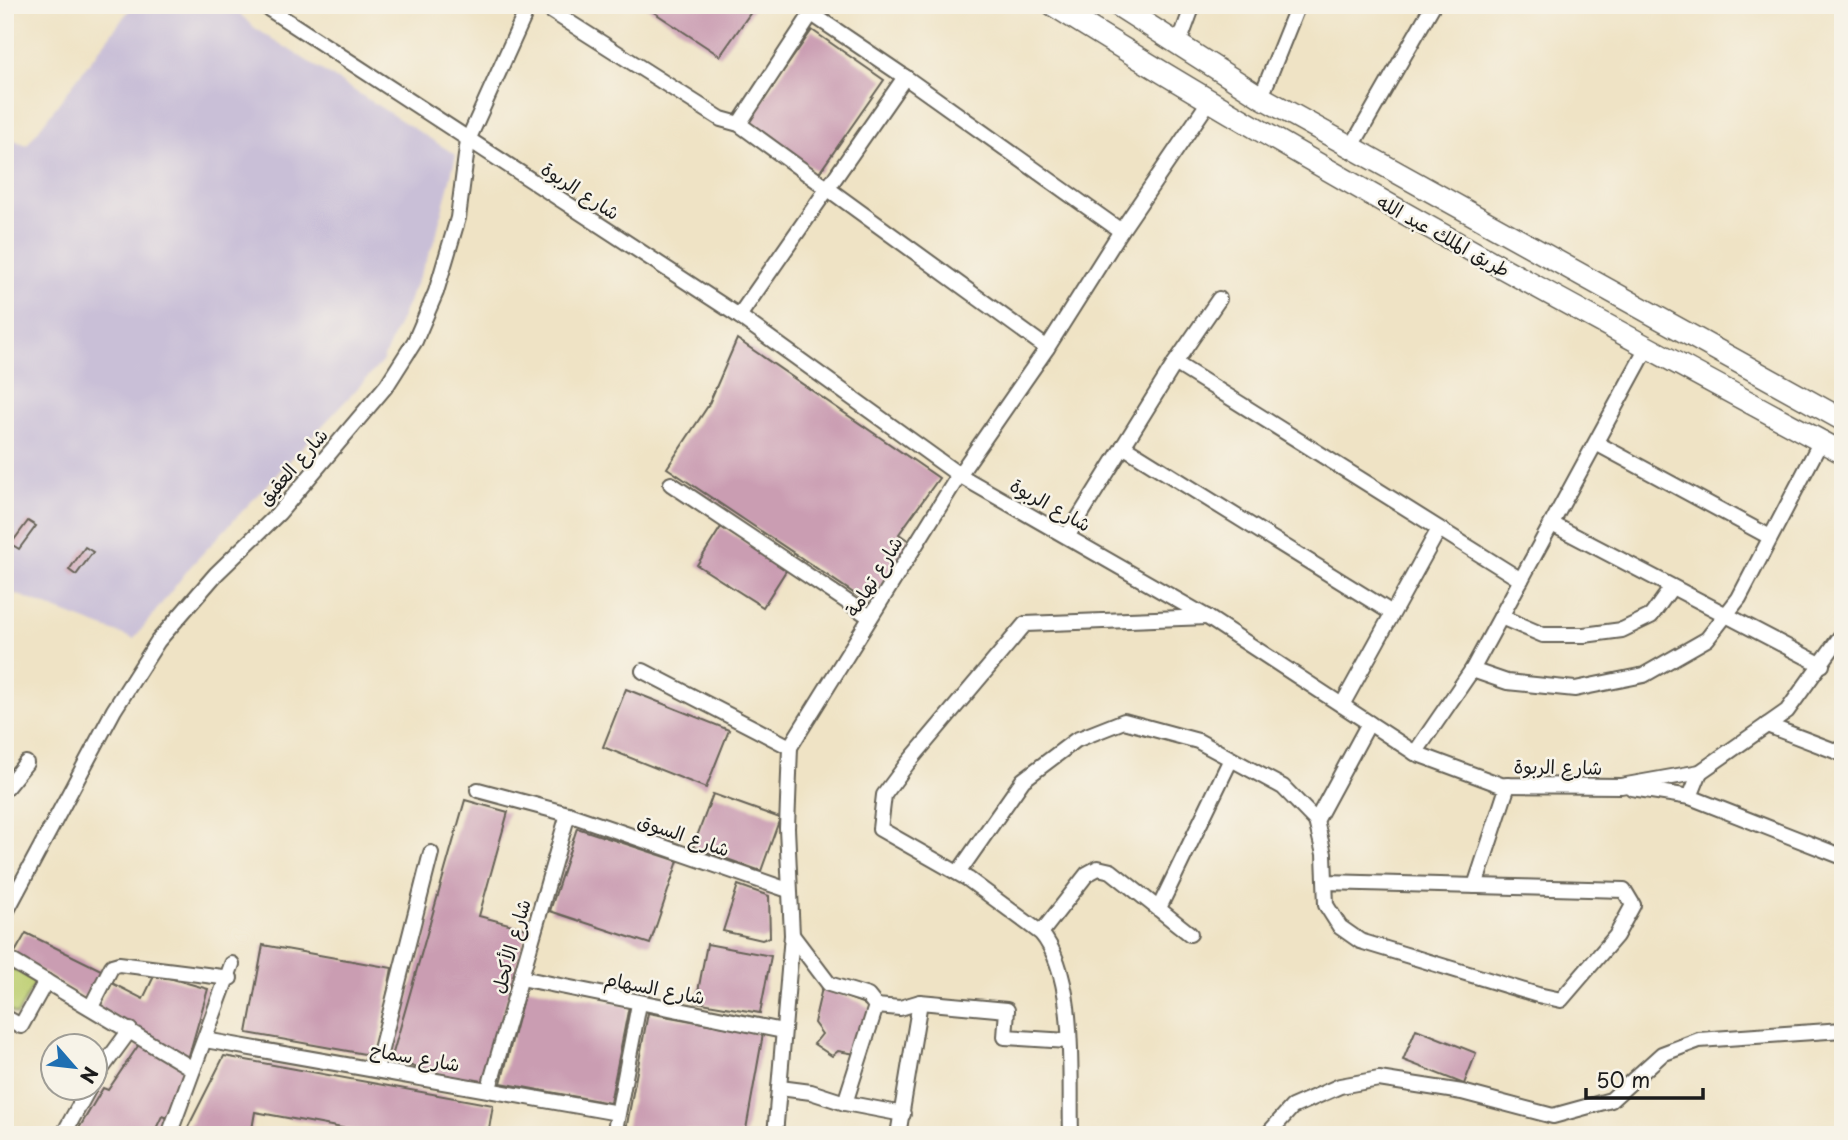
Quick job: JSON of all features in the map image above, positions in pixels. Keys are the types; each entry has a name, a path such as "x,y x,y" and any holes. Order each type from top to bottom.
{"main road":[{"name":"طريق الملك عبد الله","path":"1053,5 1208,103 1647,348 1843,453"},
{"name":"طريق الملك عبد الله","path":"1117,5 1261,97 1843,420"}],"street":[{"name":"شارع الربوة","path":"263,5 739,316 959,475 1068,534 1207,617 1415,753 1508,785 1621,786 1700,772 1787,711 1842,637"},
{"name":"شارع العقيق","path":"5,914 114,710 158,641 216,574 279,513 387,384 415,341 436,292 458,218 468,139 529,5"},
{"path":"542,5 721,119 739,124 1047,348"},
{"path":"1178,46 1193,5"},
{"path":"1261,97 1298,5"},
{"path":"1352,148 1433,5"},
{"path":"739,124 814,10 1121,231"},
{"path":"739,316 905,76"},
{"name":"شارع تهامة","path":"790,747 959,475 1047,348 1121,231 1208,103"},
{"path":"1068,534 1174,363 1219,299"},
{"path":"1415,753 1472,670 1647,348"},
{"path":"1174,363 1521,580"},
{"path":"1472,670 1507,682 1574,689 1644,676 1707,639 1739,598 1821,441"},
{"path":"1596,443 1770,537"},
{"path":"1123,446 1392,613"},
{"path":"671,484 870,618"},
{"path":"1552,524 1822,665"},
{"path":"1342,705 1439,528"},
{"path":"1501,617 1543,635 1584,635 1622,629 1651,616 1672,587"},
{"path":"1071,1135 1068,1041 1058,959 1041,933 958,873 880,829 884,795 906,764 1025,624 1207,617"},
{"path":"643,671 790,747 788,890 792,934 775,1135"},
{"path":"958,873 1023,780 1076,740 1124,721 1198,741 1283,787 1316,821 1324,854 1325,882 1326,905 1340,927 1360,941 1562,1000 1616,936 1633,905 1624,890 1325,882"},
{"path":"1316,821 1370,723"},
{"path":"1767,725 1843,754"},
{"path":"1159,908 1231,759"},
{"path":"5,789 26,763"},
{"path":"1690,797 1700,772"},
{"path":"1475,886 1508,785"},
{"path":"1621,786 1690,797 1843,857"},
{"name":"شارع السوق","path":"478,790 568,814 788,890"},
{"name":"شارع الأكحل","path":"489,1088 568,814"},
{"path":"376,1069 431,853"},
{"path":"1041,933 1087,874 1098,868 1111,871 1191,934"},
{"path":"792,934 829,984 868,996 876,1006 900,1008 920,1002 1007,1010 1005,1037 1068,1041"},
{"path":"5,957 193,1069"},
{"path":"90,1007 113,967 119,964 231,971 169,1135"},
{"name":"شارع السهام","path":"521,978 783,1031"},
{"path":"5,1017 21,1026 46,981"},
{"path":"898,1135 920,1002"},
{"path":"614,1135 639,1004"},
{"path":"845,1103 876,1006"},
{"path":"108,1060 130,1030"},
{"path":"1267,1135 1292,1107 1340,1086 1379,1079 1461,1092 1553,1116 1611,1100 1662,1054 1699,1040 1843,1030"},
{"name":"شارع سماح","path":"205,1040 618,1112"},
{"path":"780,1088 903,1114"},
{"path":"63,1135 81,1102"},
{"path":"1008,1135 1031,1135"}],"shaded area":[{"path":"133,5 230,5 255,28 456,155 435,240 382,362 190,567 134,639 5,590 5,137 27,145"}],"green space":[{"path":"5,964 36,981 17,1015 5,1008"}],"building":[{"path":"643,5 756,5 720,56"},
{"path":"812,30 884,80 819,173 747,123"},
{"path":"737,339 939,478 899,534 912,543 870,604 667,468 708,406"},
{"path":"28,521 36,526 19,549 11,544"},
{"path":"721,527 787,569 763,607 697,565"},
{"path":"85,547 93,552 76,575 69,570"},
{"path":"626,689 729,730 706,788 603,747"},
{"path":"713,794 780,818 761,871 693,847"},
{"path":"465,800 508,812 479,916 527,929 482,1086 391,1060"},
{"path":"577,828 678,861 650,944 550,911"},
{"path":"738,885 769,896 770,937 762,940 723,931"},
{"path":"26,933 105,972 92,1002 14,954"},
{"path":"707,944 771,956 760,1013 696,1002"},
{"path":"263,945 392,968 376,1056 247,1033"},
{"path":"155,974 208,989 188,1059 99,1008 112,983 143,999"},
{"path":"526,987 629,1006 610,1103 501,1083"},
{"path":"822,988 862,1003 870,1009 856,1054 838,1051 832,1056 814,1044 822,1034 814,1023"},
{"path":"648,1013 763,1034 745,1135 715,1135 686,1129 685,1135 625,1135"},
{"path":"1416,1029 1476,1053 1464,1084 1403,1060"},
{"path":"140,1043 187,1069 167,1118 162,1116 153,1135 75,1135 95,1102 108,1102 108,1090"},
{"path":"224,1056 493,1105 488,1135 380,1135 255,1112 251,1135 184,1135"}]}
